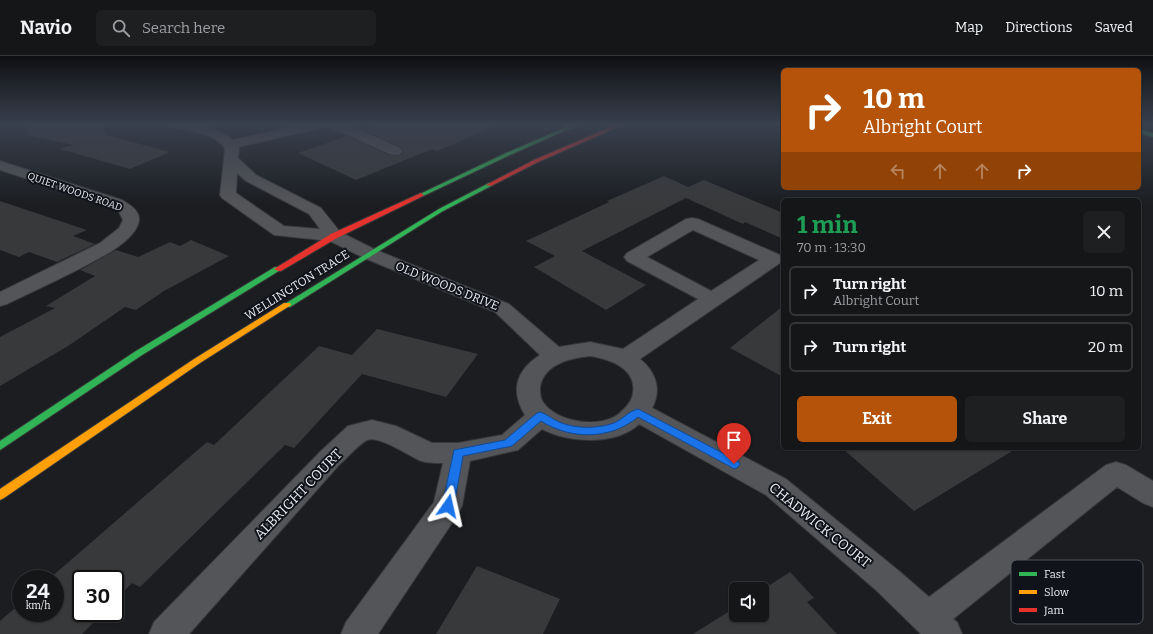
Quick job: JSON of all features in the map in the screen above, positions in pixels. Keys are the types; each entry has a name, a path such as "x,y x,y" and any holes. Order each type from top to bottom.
{"street":[{"name":"WELLINGTON TRACE","path":"0,446 139,353 334,236 515,151"},
{"name":"WELLINGTON TRACE","path":"0,495 196,361 441,210 536,161 560,151"},
{"path":"231,152 228,195 280,232 334,236"},
{"path":"231,152 251,178 315,211 334,236"},
{"name":"QUIET WOODS ROAD","path":"0,165 125,207 131,213 131,220 128,229 119,238 106,247 0,300"},
{"path":"0,178 18,171"},
{"path":"625,359 773,259 692,223 633,257 712,299"},
{"name":"OLD WOODS DRIVE","path":"334,236 370,254 502,308 555,356"},
{"path":"590,350 608,353 625,359 636,368 643,378 646,390 644,401 638,412 625,422 609,429 590,432 572,430 540,416 531,403 528,389 531,376 541,364 555,356 572,351 590,350"},
{"name":"CHADWICK COURT","path":"638,412 776,487 888,581 936,626 1011,562"},
{"name":"ALBRIGHT COURT","path":"166,634 330,458 357,433 372,429 388,433 429,453 458,453 508,443 540,416"},
{"path":"358,634 448,506 458,453"},
{"name":"CHADWICK COURT","path":"1014,560 1116,473 1153,495"}],"building":[{"path":"67,151 170,152 130,169"},
{"path":"304,151 380,151 389,155 400,155 403,152 427,151 356,180 298,153"},
{"path":"664,176 688,187 704,180 781,212 781,238 745,222 743,224 686,198 582,251 646,285 606,310 534,267 555,256 526,241 609,202 607,201"},
{"path":"0,201 87,230 73,236 95,244 57,262 29,252 19,257 0,250"},
{"path":"191,240 229,256 164,291 136,310 125,307 68,346 0,386 0,337 55,308 46,306 95,276 80,270 116,250 138,257 170,242 180,246"},
{"path":"781,308 781,376 730,348"},
{"path":"377,329 478,354 446,397 362,374 294,448 285,445 140,587 132,583 124,591 124,570 72,570 72,622 94,622 82,634 0,634 0,621 12,611 12,622 64,622 64,570 59,570 207,442 214,445 319,346 352,355"},
{"path":"844,450 1014,450 914,511"},
{"path":"477,566 560,599 543,634 436,634"},
{"path":"790,572 814,598 807,602 837,634 693,634 729,611 729,622 769,622 769,586"}],"traffic: fast":[{"path":"421,195 515,151"},
{"path":"287,305 441,210 489,185"},
{"path":"0,446 139,353 278,269"}],"traffic: slow":[{"path":"0,495 197,361 287,305"}],"traffic: jam":[{"path":"489,185 536,161 560,151"},
{"path":"278,269 334,236 421,195"}],"route":[{"path":"448,506 458,453 508,443 540,416 554,424 572,430 590,432 609,429 625,422 638,412 734,464"}]}
